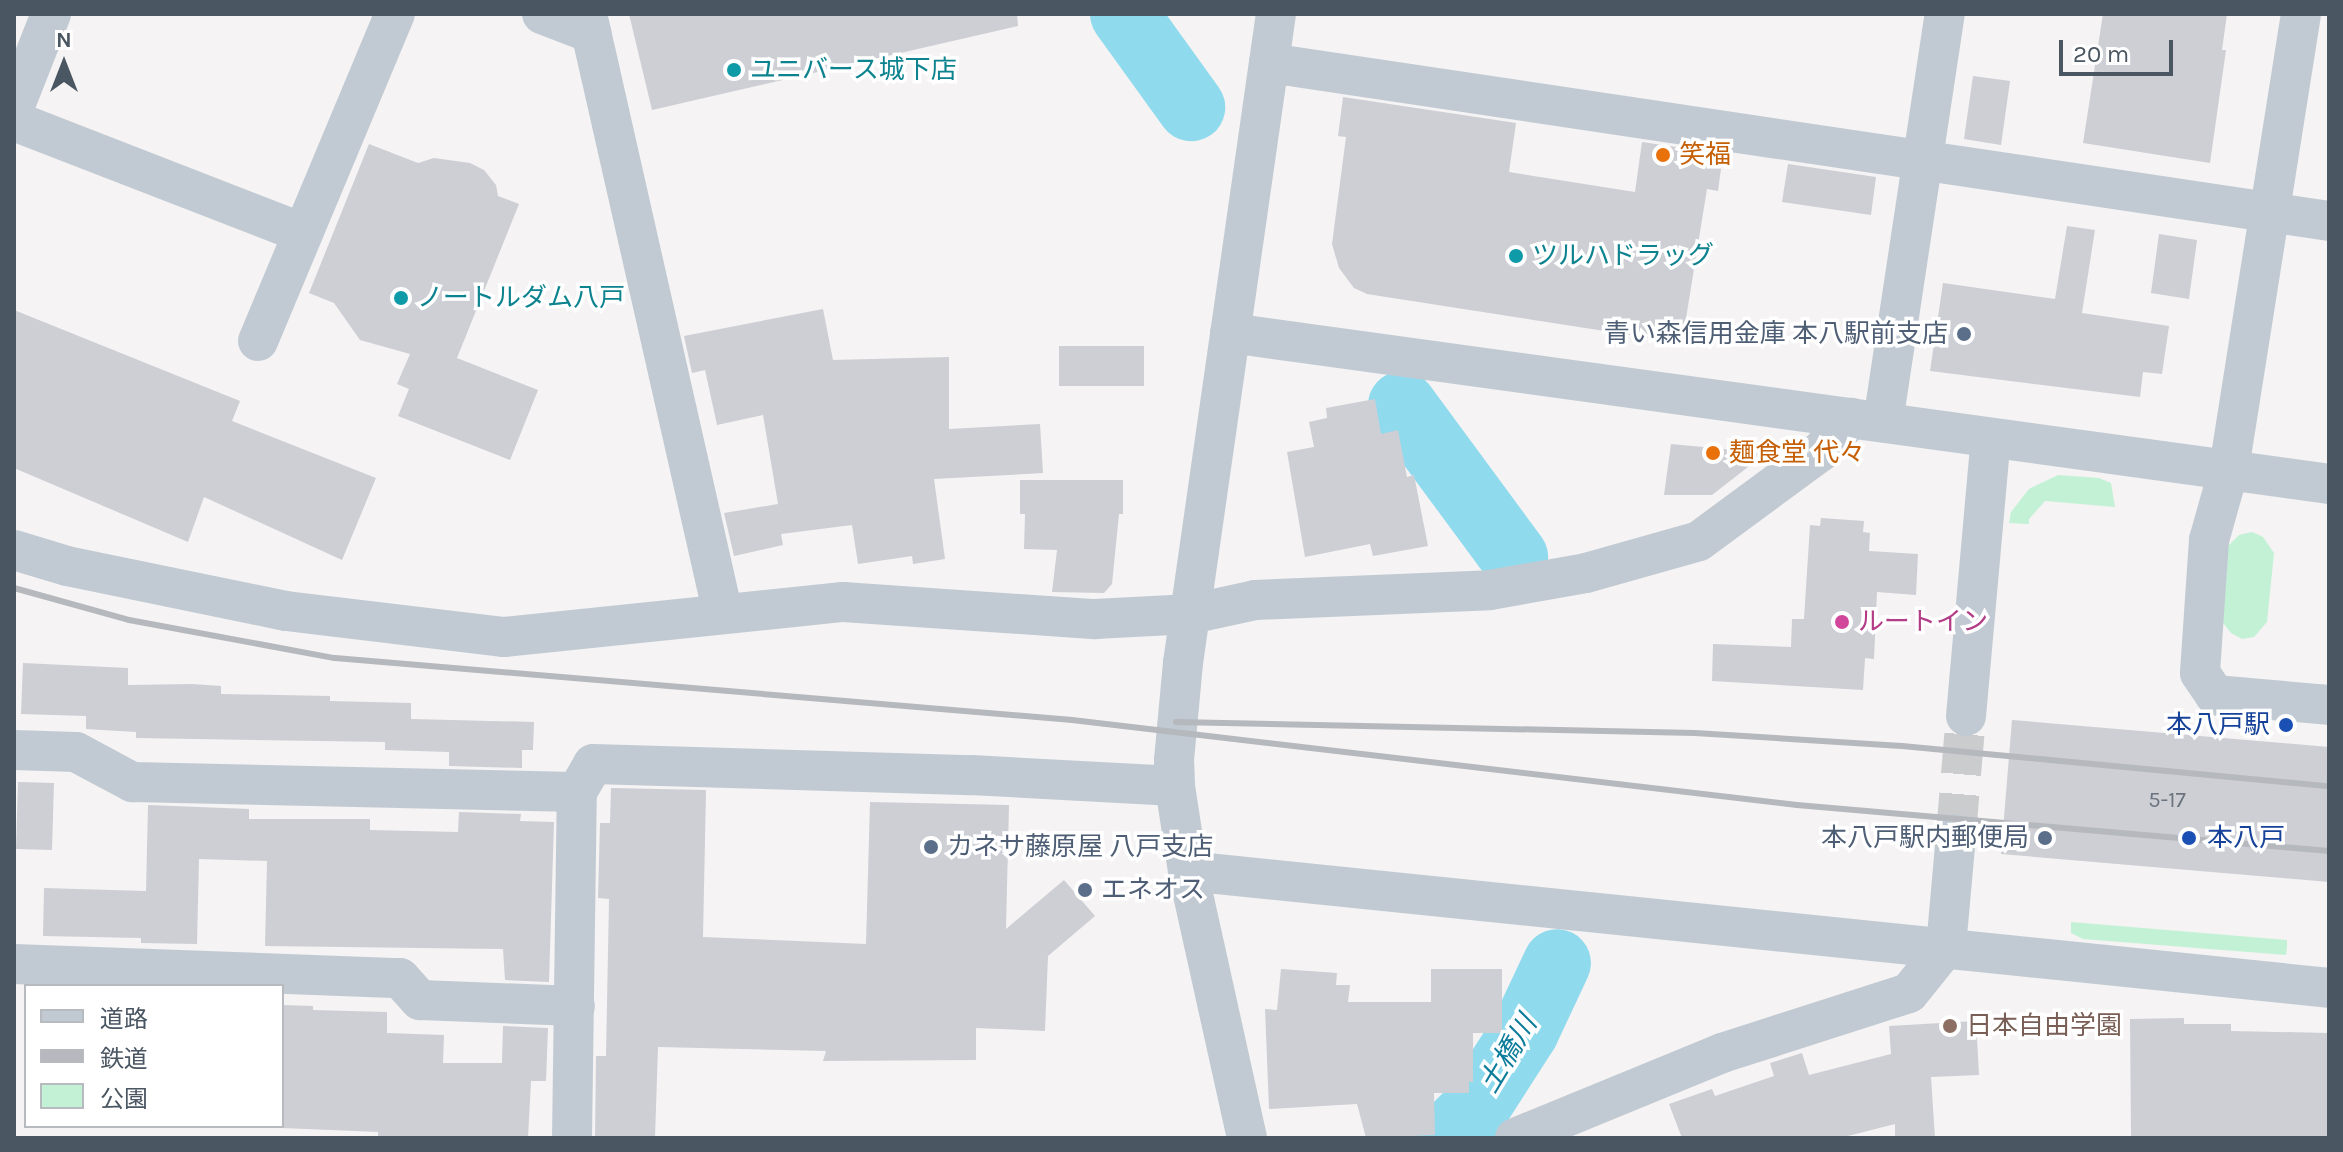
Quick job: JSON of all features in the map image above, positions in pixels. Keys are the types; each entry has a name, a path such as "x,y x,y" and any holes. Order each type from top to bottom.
{"street":[{"path":"258,341 395,14"},
{"path":"542,14 589,23 723,614"},
{"path":"1247,1138 1188,871 1175,786 1180,690 1276,14"},
{"path":"14,550 67,566 286,611 504,637 843,602 1095,619 1191,614 1255,600 1490,590 1586,573 1699,541 1867,420 1921,160 1945,14"},
{"path":"2301,14 2229,469 2209,540 2200,673 2215,695 2329,705"},
{"path":"14,108 43,16"},
{"path":"1269,63 2329,221"},
{"path":"14,121 303,233"},
{"path":"1230,333 2329,484"},
{"path":"1966,716 1991,438"},
{"path":"14,750 76,752 132,782 577,792"},
{"path":"572,1138 577,792 593,764 971,775 1175,786"},
{"path":"1515,1138 1722,1053 1909,993 1946,947 1956,834"},
{"path":"1188,871 2329,988"},
{"path":"14,964 400,978 420,1000 575,1006"}],"green space":[{"path":"2058,475 2099,478 2111,483 2115,507 2045,501 2029,519 2029,524 2009,523 2011,512 2029,489"},
{"path":"2252,532 2263,537 2274,553 2267,622 2254,637 2242,639 2231,633 2223,623 2226,548 2239,535"},
{"path":"2071,922 2287,940 2286,955 2083,939 2071,933"}],"building":[{"name":"ユニバース城下店","path":"629,14 1017,14 1018,26 652,110"},
{"path":"2103,14 2227,14 2222,50 2226,50 2210,163 2083,143"},
{"path":"1973,76 2010,81 2001,145 1964,139"},
{"name":"ツルハドラッグ","path":"1343,97 1516,123 1509,172 1635,192 1642,142 1723,154 1718,191 1707,189 1682,343 1367,294 1354,288 1339,268 1332,244 1346,137 1338,136"},
{"name":"ノートルダム八戸","path":"369,144 418,163 434,158 470,163 484,170 496,185 498,196 519,204 457,358 538,390 510,460 398,416 409,389 397,384 410,354 360,340 334,303 309,293"},
{"path":"1788,164 1876,177 1871,215 1782,202"},
{"path":"2067,226 2095,230 2082,313 2169,326 2162,374 2143,372 2140,397 1930,371 1943,283 2055,299"},
{"path":"2159,234 2197,240 2189,299 2151,293"},
{"path":"823,309 833,360 949,357 949,429 1040,424 1043,473 934,479 945,559 913,564 912,556 858,564 852,525 781,534 783,545 734,556 724,513 778,504 763,415 717,425 705,370 692,373 684,336"},
{"path":"14,310 240,401 232,421 376,478 342,560 204,497 188,542 14,468"},
{"path":"1059,346 1144,346 1144,386 1059,386"},
{"path":"1375,399 1381,434 1398,430 1407,477 1414,475 1428,546 1373,556 1370,544 1305,557 1287,452 1314,447 1309,422 1327,418 1326,408"},
{"path":"1671,444 1766,453 1712,495 1664,495"},
{"path":"1020,480 1123,480 1123,514 1119,514 1112,584 1104,593 1052,592 1057,550 1024,549 1025,514 1020,514"},
{"path":"1821,518 1864,521 1863,532 1870,533 1869,551 1918,554 1916,595 1877,592 1874,659 1865,658 1863,690 1712,681 1713,644 1791,647 1792,619 1804,619 1810,525 1820,526"},
{"path":"23,663 128,668 128,685 192,684 221,686 221,694 330,696 330,701 411,703 411,719 534,722 533,750 522,750 522,768 449,766 449,752 385,750 385,742 136,738 136,732 86,729 86,716 21,714"},
{"name":"本八戸","path":"2012,720 2329,747 2329,882 2001,854"},
{"path":"18,782 54,783 52,850 16,849"},
{"path":"611,788 706,790 703,937 866,944 870,802 1009,805 1006,929 1064,880 1095,916 1048,956 1045,1031 976,1028 976,1060 823,1061 826,1051 658,1047 655,1138 595,1138 596,1056 606,1056 609,899 598,898 600,823 610,823"},
{"path":"148,805 249,809 249,819 370,819 370,830 458,832 459,812 521,814 520,821 554,822 549,982 505,980 503,949 265,946 267,861 199,859 197,944 141,943 141,938 43,936 44,888 146,891"},
{"path":"1281,969 1337,973 1336,985 1350,985 1348,1002 1431,1002 1431,969 1502,969 1502,1033 1473,1033 1473,1082 1469,1082 1469,1093 1434,1093 1435,1135 1366,1138 1357,1104 1269,1109 1265,1009 1277,1010"},
{"path":"284,1005 313,1006 313,1010 387,1012 387,1033 444,1035 443,1063 502,1063 503,1026 548,1028 546,1081 531,1081 528,1138 378,1138 378,1132 282,1128"},
{"path":"2184,1018 2184,1024 2231,1024 2231,1031 2329,1033 2329,1138 2131,1138 2130,1019"},
{"path":"1976,1021 1979,1075 1931,1077 1935,1138 1895,1138 1895,1124 1840,1138 1682,1138 1669,1104 1712,1089 1715,1096 1774,1076 1770,1063 1802,1053 1809,1075 1891,1054 1889,1026"}],"waterway":[{"name":"土橋川","path":"1124,14 1191,107"},
{"name":"土橋川","path":"1402,405 1514,557"},
{"name":"土橋川","path":"1446,1138 1475,1109 1525,1031 1557,963"}],"tunnel":[{"path":"1956,834 1966,716"}],"railway":[{"path":"14,588 129,620 335,658 1072,720 1797,805 2329,851"},
{"path":"1176,722 1695,733 1902,746 2329,786"}],"place":[{"name":"ユニバース城下店","path":"734,70"},
{"name":"笑福","path":"1663,155"},
{"name":"ツルハドラッグ","path":"1516,256"},
{"name":"ノートルダム八戸","path":"401,298"},
{"name":"青い森信用金庫 本八駅前支店","path":"1964,334"},
{"name":"麺食堂 代々","path":"1713,453"},
{"name":"ルートイン","path":"1842,622"},
{"name":"本八戸駅","path":"2286,725"},
{"name":"本八戸駅内郵便局","path":"2045,838"},
{"name":"本八戸","path":"2189,838"},
{"name":"カネサ藤原屋 八戸支店","path":"931,847"},
{"name":"エネオス","path":"1085,890"},
{"name":"日本自由学園","path":"1950,1026"}]}
